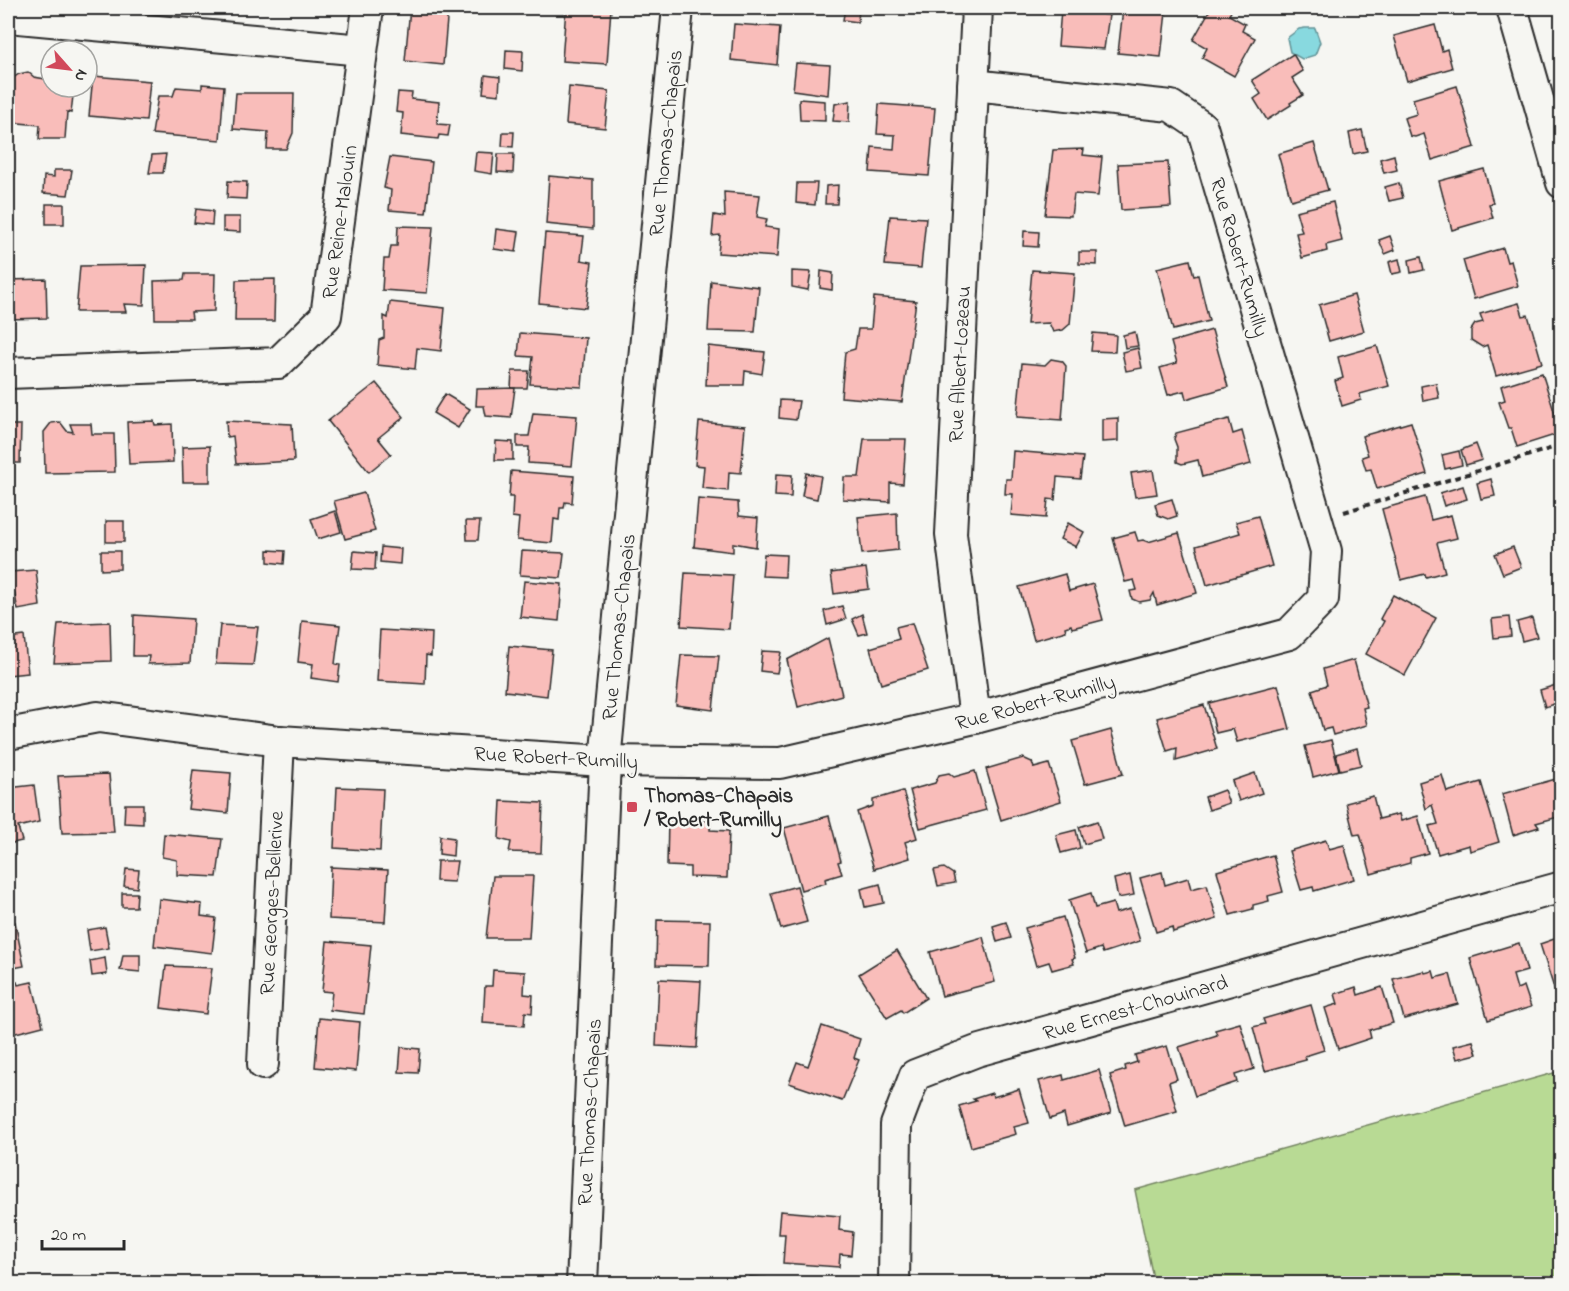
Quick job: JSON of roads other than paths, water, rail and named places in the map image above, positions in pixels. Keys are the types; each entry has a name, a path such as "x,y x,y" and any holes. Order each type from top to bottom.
{"street":[{"name":"Rue Reine-Malouin","path":"8,373 278,363 326,316 368,8"},
{"name":"Rue Thomas-Chapais","path":"582,1284 605,761 678,8"},
{"name":"Rue Albert-Lozeau","path":"975,718 951,534 977,8"},
{"path":"1515,8 1562,183"},
{"path":"8,16 362,50"},
{"name":"Rue Robert-Rumilly","path":"8,734 98,717 279,741 605,761 780,764 975,718 1289,634 1323,599 1326,551 1202,127 1171,106 973,85"},
{"name":"Rue Georges-Bellerive","path":"263,1064 279,741"},
{"name":"Rue Ernest-Chouinard","path":"894,1284 896,1125 915,1075 978,1051 1562,887"}],"water":[{"path":"1315,28 1320,42 1315,55 1302,59 1290,52 1287,38 1299,29"}],"place":[{"name":"Thomas-Chapais / Robert-Rumilly","path":"632,807"}]}
